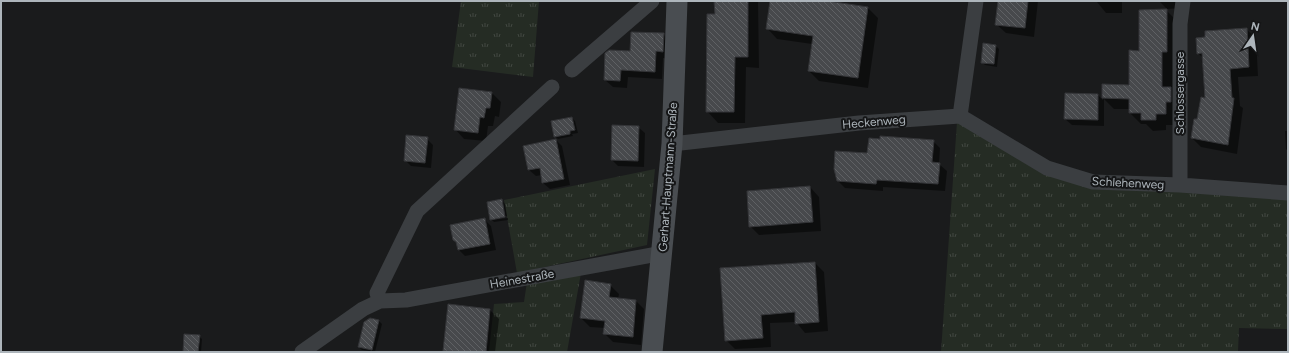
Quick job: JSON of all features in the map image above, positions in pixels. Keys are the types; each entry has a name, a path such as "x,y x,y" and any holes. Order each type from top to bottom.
{"street":[{"path":"572,70 652,1"},
{"name":"Gerhart-Hauptmann-Straße","path":"652,352 663,253 672,144 677,1"},
{"path":"960,116 976,1"},
{"name":"Schlossergasse","path":"1180,185 1180,24 1183,1"},
{"path":"380,301 377,293 417,211 552,87"},
{"name":"Heckenweg","path":"672,144 859,123 960,116"},
{"name":"Schlehenweg","path":"960,116 1047,168 1093,182 1180,185 1288,193"},
{"name":"Heinestraße","path":"302,352 363,309 380,301 406,300 663,253"}],"green space":[{"path":"461,1 539,1 533,77 452,67"},
{"path":"957,122 1045,171 1288,197 1288,329 1239,328 1238,351 941,352"},
{"path":"655,169 647,245 517,273 504,200"},
{"path":"581,273 567,352 489,352 494,304 524,302 527,282"}],"building":[{"path":"714,1 748,1 748,57 735,57 734,112 706,112 707,14 715,14"},
{"path":"770,1 828,1 868,7 858,78 808,71 813,36 766,29"},
{"path":"998,1 1028,1 1025,28 995,25"},
{"path":"1167,9 1167,52 1162,52 1162,87 1171,87 1171,102 1166,102 1166,114 1156,114 1156,120 1141,120 1141,113 1129,113 1129,99 1102,98 1102,84 1129,85 1129,50 1139,51 1139,10"},
{"path":"1247,28 1249,67 1230,69 1232,98 1234,98 1228,145 1191,138 1194,119 1197,119 1201,97 1205,98 1202,53 1197,54 1196,38 1205,37 1205,31"},
{"path":"631,32 664,33 663,52 656,51 655,72 621,70 620,81 604,80 605,53 609,50 630,51"},
{"path":"983,43 996,45 994,64 981,63"},
{"path":"459,88 492,92 490,108 486,108 484,118 480,117 478,133 454,130"},
{"path":"1065,93 1098,94 1098,120 1064,119"},
{"path":"572,117 575,130 570,131 570,134 554,137 551,121"},
{"path":"612,125 639,126 638,161 611,160"},
{"path":"406,135 428,137 425,163 404,161"},
{"path":"880,136 934,140 932,162 940,163 938,184 877,180 876,184 837,181 834,169 835,151 867,153 869,138 880,139"},
{"path":"556,139 564,179 542,183 540,168 528,170 523,146"},
{"path":"810,186 813,222 749,227 747,191"},
{"path":"502,199 505,217 490,220 487,202"},
{"path":"485,218 490,244 458,250 456,242 453,240 450,225"},
{"path":"815,262 819,322 795,324 795,312 761,315 763,338 725,341 720,268"},
{"path":"585,280 611,284 609,297 636,300 633,337 603,334 605,321 580,318"},
{"path":"448,304 490,309 486,352 443,351"},
{"path":"370,318 379,320 372,350 358,347 364,322"},
{"path":"184,334 200,335 198,352 183,352"}]}
